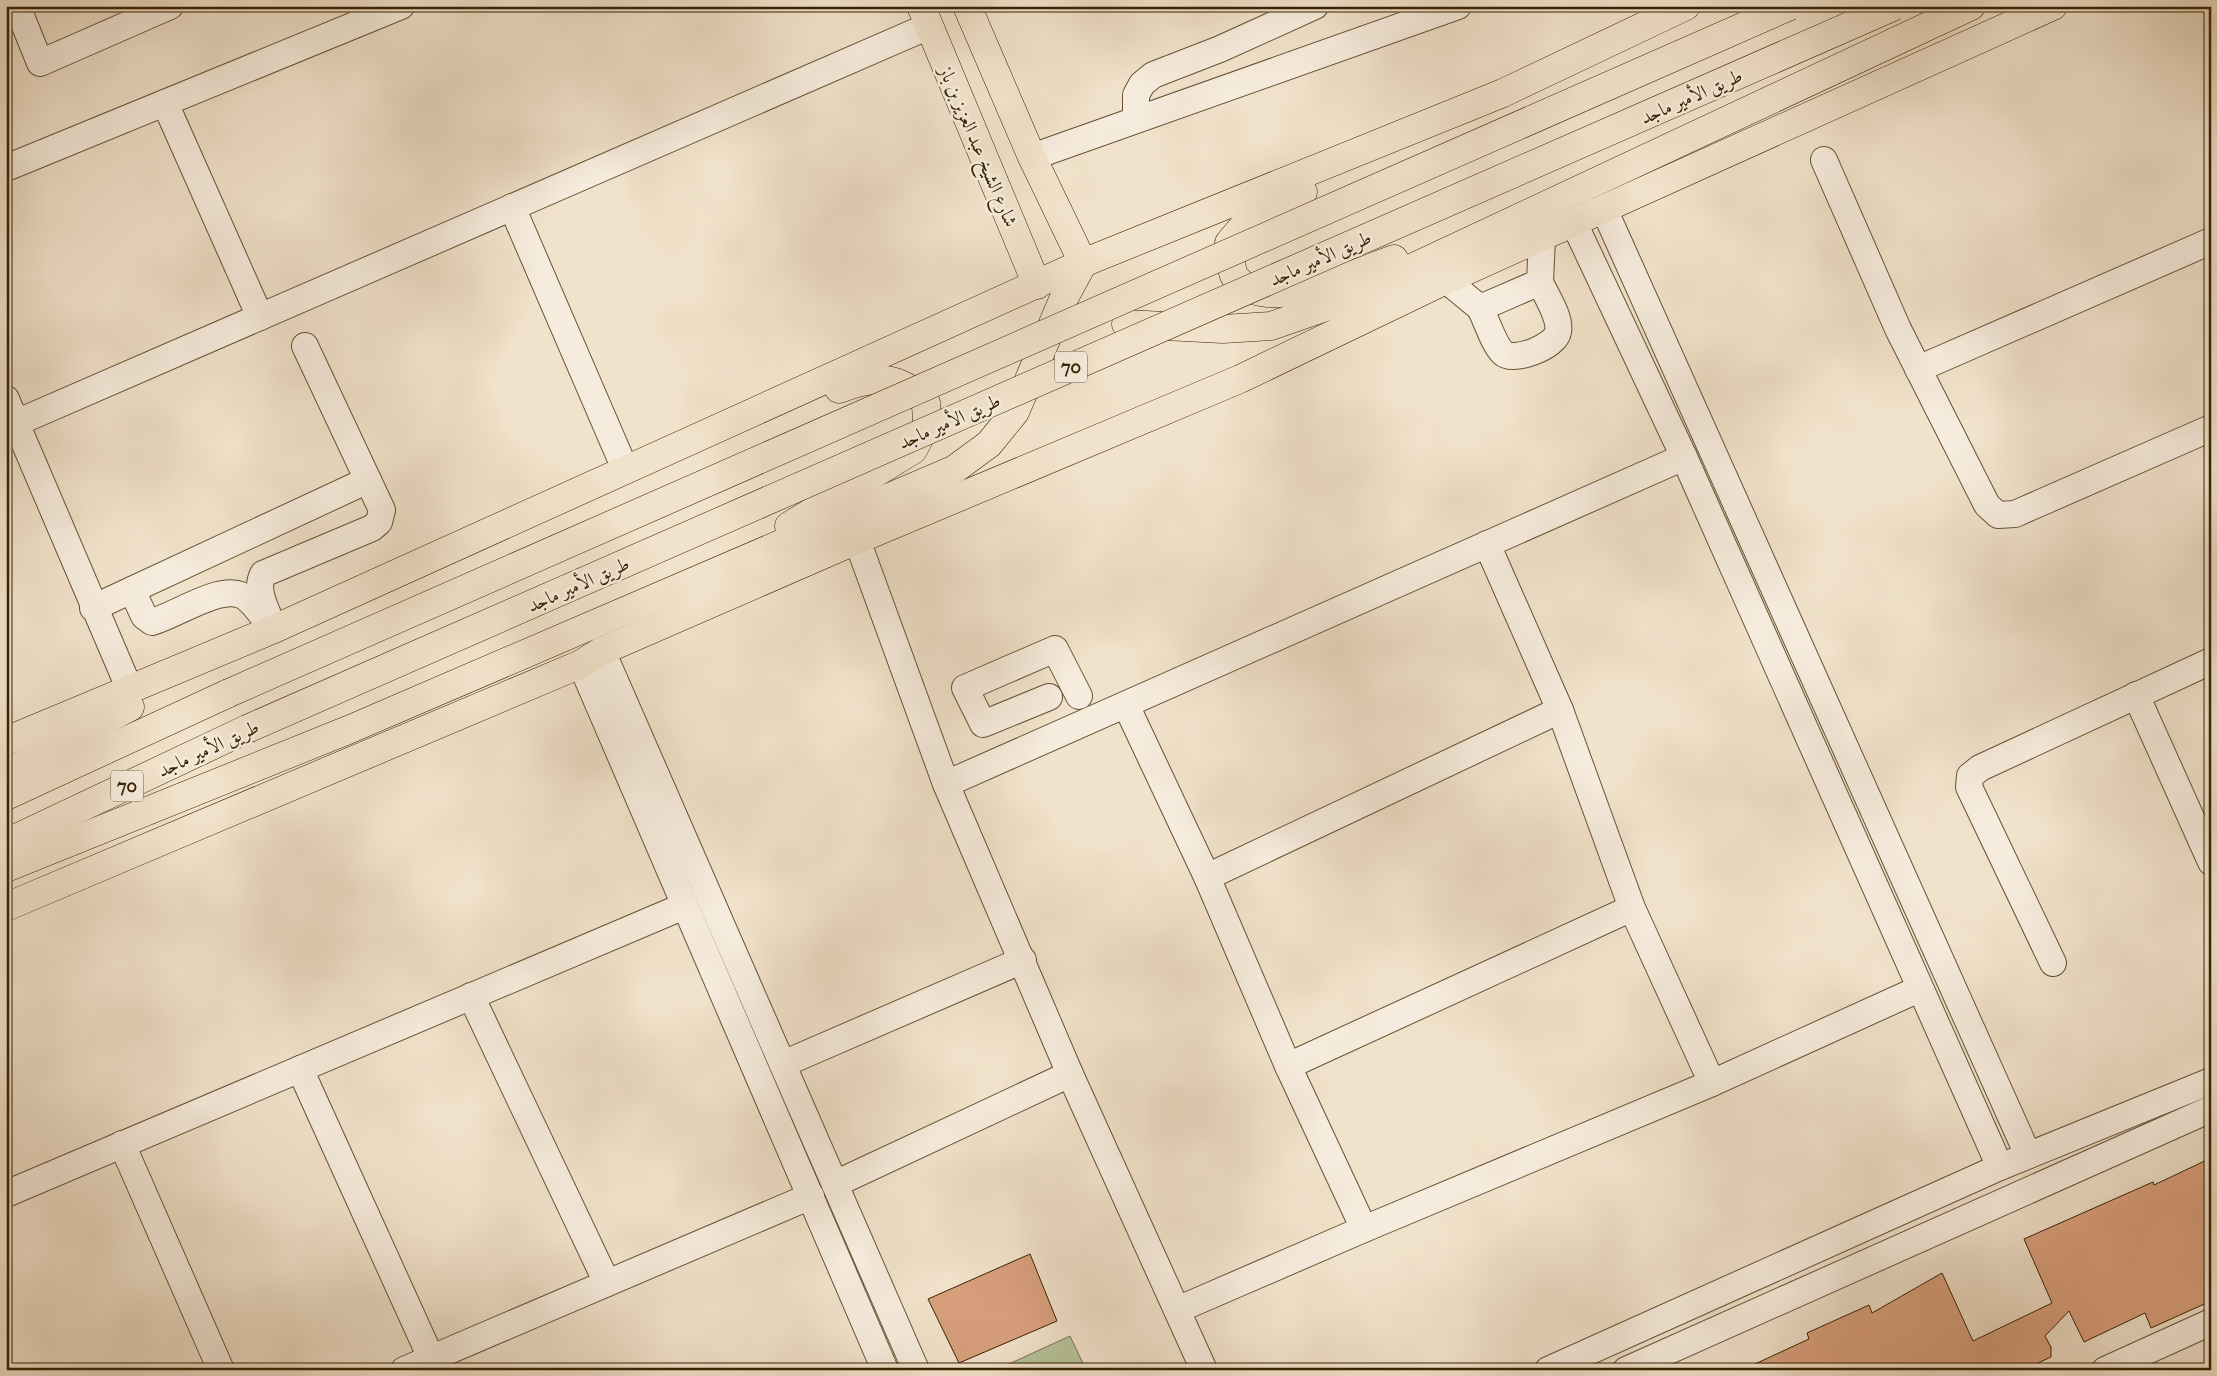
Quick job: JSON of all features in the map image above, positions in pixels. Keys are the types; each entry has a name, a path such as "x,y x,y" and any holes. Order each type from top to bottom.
{"main road":[{"path":"967,6 1032,157 1083,263"},
{"path":"1540,207 1309,289 1270,295 1245,286 1234,276 1229,243 1250,218 1503,93 1686,6"},
{"name":"70","path":"6,796 229,693 1790,6"},
{"name":"طريق الأمير ماجد","path":"6,843 247,729 1895,6"},
{"path":"1126,324 1223,329 1270,326 1337,303 1971,6"},
{"path":"1807,84 2012,6"},
{"path":"6,907 591,658 857,540 1240,379 1446,280 2053,6"},
{"name":"شارع الشيخ عبد العزيز بن باز","path":"925,16 1037,285"},
{"path":"6,741 274,629 1083,263 1503,93"},
{"path":"6,868 348,730 955,469 989,444 1015,412 1063,300 1083,263"},
{"path":"1037,285 1063,300 1126,324 1192,344 1248,344 1299,335 1446,280"},
{"path":"637,464 863,380 880,378 904,385 926,403 927,424 913,450 703,578"},
{"path":"6,773 274,629"},
{"path":"6,902 162,817 348,730"}],"street":[{"path":"17,6 40,62 170,6"},
{"path":"6,168 401,6"},
{"path":"1136,119 1136,95 1142,84 1153,75 1315,6"},
{"path":"1032,157 1458,6"},
{"path":"130,690 10,416 260,317 512,208 925,16"},
{"path":"165,103 260,317"},
{"path":"1824,160 1898,330 1987,505 1998,515 2015,514 2211,428"},
{"path":"512,208 637,464"},
{"path":"1604,209 2028,1155"},
{"path":"1574,223 1684,456 1919,989 2000,1167"},
{"path":"1446,280 1480,308 1501,351 1508,357 1520,358 1553,341 1558,334 1558,321 1540,282 1542,238"},
{"path":"1918,370 2211,240"},
{"path":"1480,308 1540,282"},
{"path":"274,629 260,591 259,582 263,574 372,528 379,522 382,510 305,346"},
{"path":"946,784 1684,456"},
{"path":"93,608 368,480"},
{"path":"857,540 946,784 1023,960 1070,1074 1204,1370"},
{"path":"1487,544 1560,710 1632,908 1712,1083"},
{"path":"132,590 144,616 152,622 218,595 230,593 242,595 249,600 274,629"},
{"path":"1048,697 983,724 965,691 967,686 1055,648 1079,696"},
{"path":"591,658 684,906 885,1370"},
{"path":"591,658 783,1064 916,1370"},
{"path":"1031,658 1064,732"},
{"path":"2053,963 1969,787 1970,776 1980,768 2211,661"},
{"path":"2136,695 2211,862"},
{"path":"1126,705 1207,877 1288,1066 1364,1228"},
{"path":"1207,877 1560,710"},
{"path":"1806,730 1832,717"},
{"path":"6,1194 684,906"},
{"path":"1288,1066 1632,908"},
{"path":"783,1064 1023,960"},
{"path":"1177,1310 1364,1228 1712,1083 1919,989"},
{"path":"471,996 607,1283"},
{"path":"300,1069 431,1358"},
{"path":"835,1184 1070,1074"},
{"path":"1548,1370 2000,1167 2211,1081"},
{"path":"1634,1368 1794,1293 2211,1109"},
{"path":"122,1144 221,1370"},
{"path":"404,1370 811,1196"},
{"path":"1781,1265 1794,1293"},
{"path":"2105,1370 2211,1322"}],"green space":[{"path":"1070,1336 1086,1370 996,1370"}],"building":[{"path":"2211,1158 2211,1301 2151,1328 2145,1313 2084,1342 2069,1311 2045,1336 2051,1347 2051,1357 2038,1363 2042,1370 1742,1370 1809,1339 1807,1333 1869,1305 1872,1313 1942,1273 1973,1341 2052,1303 2024,1239 2153,1182 2154,1185"},
{"path":"1030,1254 1057,1321 959,1363 928,1299"}]}
